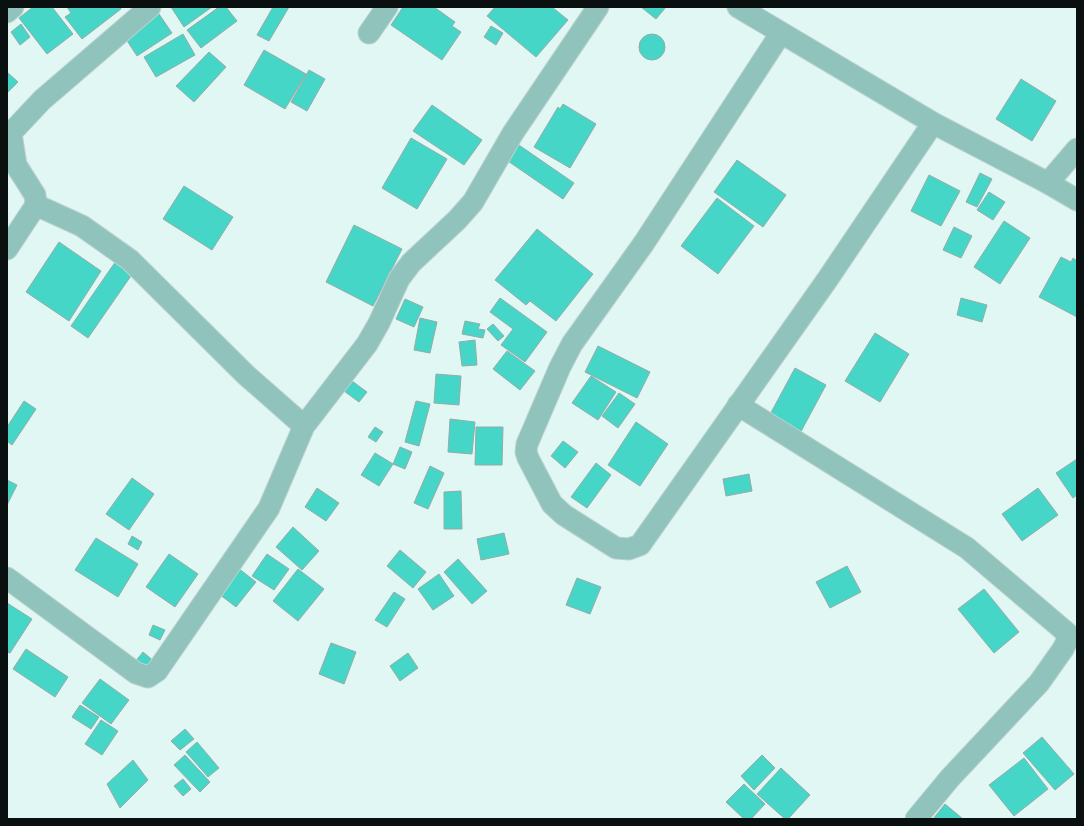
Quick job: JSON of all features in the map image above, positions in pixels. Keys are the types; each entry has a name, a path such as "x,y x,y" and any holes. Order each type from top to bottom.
{"street":[{"path":"7,12 13,7"},
{"path":"7,249 36,205 35,195 16,165 11,133 42,100 150,7"},
{"path":"369,33 387,7"},
{"path":"7,578 136,672 148,677 157,671 269,508 304,426 367,344 379,323 399,279 411,263 457,220 473,202 513,133 598,7"},
{"path":"738,7 780,34 933,123 1048,183 1077,200"},
{"path":"780,34 644,243 572,344 560,367 527,444 526,452 552,504 564,515 616,548 629,549 640,544 827,280 933,123"},
{"path":"1048,183 1077,149"},
{"path":"36,205 82,226 130,260 246,375 304,426"},
{"path":"738,405 967,548 1067,633 1067,641 1063,649 1039,683 950,778 916,819"}],"building":[{"path":"33,7 52,7 73,34 47,54 19,18"},
{"path":"67,7 120,7 121,9 82,39 65,17 71,13"},
{"path":"171,7 212,7 184,27"},
{"path":"219,7 226,7 237,21 201,48 187,30"},
{"path":"273,7 289,7 269,41 257,35"},
{"path":"403,7 434,7 455,22 452,26 461,32 442,60 391,25"},
{"path":"495,7 518,7 521,9 522,7 552,7 568,20 536,57 487,16"},
{"path":"641,7 666,7 656,19"},
{"path":"159,14 172,33 137,56 124,36"},
{"path":"21,24 30,37 20,45 11,32"},
{"path":"491,26 503,33 496,45 484,37"},
{"path":"183,34 195,55 156,77 144,57"},
{"path":"652,34 661,38 665,47 661,56 652,60 643,56 639,47 643,38"},
{"path":"264,50 306,74 285,109 244,85"},
{"path":"209,52 226,67 194,102 176,86"},
{"path":"309,70 325,79 307,111 291,102"},
{"path":"7,72 18,82 7,93"},
{"path":"1021,79 1056,101 1032,141 996,119"},
{"path":"563,104 596,124 570,168 534,147 558,107 560,109"},
{"path":"432,105 482,140 464,165 413,131"},
{"path":"411,138 447,159 417,209 382,188"},
{"path":"516,143 574,183 563,199 505,159"},
{"path":"737,160 786,195 763,227 714,192"},
{"path":"980,173 992,179 977,207 966,202"},
{"path":"929,175 960,191 941,226 911,211"},
{"path":"184,186 233,217 212,250 163,219"},
{"path":"989,192 1005,202 993,220 977,210"},
{"path":"717,198 754,226 718,274 681,246"},
{"path":"1004,221 1030,238 1000,284 974,267"},
{"path":"354,225 402,249 373,306 326,282"},
{"path":"954,227 972,236 961,258 943,250"},
{"path":"537,229 593,274 556,321 530,301 526,305 495,280"},
{"path":"59,242 101,271 69,321 26,292"},
{"path":"1061,257 1071,262 1073,258 1077,261 1077,317 1039,297"},
{"path":"118,258 135,270 88,338 71,326"},
{"path":"500,298 547,332 525,362 501,345 513,329 490,312"},
{"path":"961,298 987,305 982,322 957,315"},
{"path":"405,299 423,307 414,327 396,319"},
{"path":"420,318 437,322 430,353 414,350"},
{"path":"465,321 480,324 478,329 485,330 483,338 462,334"},
{"path":"493,324 504,336 498,341 487,329"},
{"path":"875,333 909,354 880,402 845,381"},
{"path":"475,340 477,365 462,366 459,342"},
{"path":"598,346 650,372 637,398 585,372"},
{"path":"507,351 535,371 520,390 493,369"},
{"path":"795,368 826,385 798,437 767,420"},
{"path":"436,374 461,376 459,405 434,403"},
{"path":"591,376 616,392 598,420 572,403"},
{"path":"352,381 367,392 359,402 344,391"},
{"path":"619,393 635,404 618,428 602,416"},
{"path":"24,401 36,409 12,445 7,441 7,427"},
{"path":"416,401 430,404 419,446 405,442"},
{"path":"450,419 475,422 472,454 448,452"},
{"path":"636,422 668,444 640,486 608,465"},
{"path":"375,427 383,432 376,442 368,437"},
{"path":"476,427 503,427 502,465 475,465"},
{"path":"563,441 578,452 565,468 551,456"},
{"path":"400,447 412,452 405,469 393,464"},
{"path":"375,453 393,464 379,486 361,475"},
{"path":"1077,459 1077,495 1073,498 1056,473"},
{"path":"596,463 611,475 587,508 571,497"},
{"path":"430,466 444,473 428,509 414,503"},
{"path":"749,474 752,491 726,496 723,479"},
{"path":"132,478 154,494 129,530 106,514"},
{"path":"7,480 17,485 7,505"},
{"path":"317,488 339,503 326,521 305,507"},
{"path":"1038,488 1058,515 1022,541 1002,514"},
{"path":"461,491 462,529 444,529 444,492"},
{"path":"293,527 319,551 302,570 276,547"},
{"path":"504,533 509,554 481,560 477,539"},
{"path":"132,536 142,542 138,550 128,544"},
{"path":"96,538 138,564 118,597 75,570"},
{"path":"400,550 426,572 413,588 387,566"},
{"path":"169,554 198,574 175,607 146,587"},
{"path":"267,554 289,569 274,590 252,576"},
{"path":"458,559 487,591 472,604 444,572"},
{"path":"847,566 861,592 830,608 816,582"},
{"path":"238,568 256,582 236,607 219,594"},
{"path":"298,569 324,589 298,621 273,601"},
{"path":"439,574 454,596 433,610 418,589"},
{"path":"577,578 601,587 590,614 566,605"},
{"path":"984,589 1019,632 994,653 958,609"},
{"path":"394,592 405,599 387,627 375,620"},
{"path":"7,603 32,619 10,653 7,652"},
{"path":"153,625 165,630 160,640 149,635"},
{"path":"331,643 356,652 344,684 319,674"},
{"path":"26,649 68,677 55,697 13,669"},
{"path":"143,652 156,663 147,674 134,663"},
{"path":"408,653 418,668 400,681 390,666"},
{"path":"100,679 129,700 111,724 82,703"},
{"path":"80,705 99,717 91,729 72,717"},
{"path":"101,720 118,731 102,755 85,744"},
{"path":"185,729 194,739 180,750 171,741"},
{"path":"1042,737 1074,774 1055,790 1023,753"},
{"path":"197,742 219,768 208,777 186,752"},
{"path":"185,755 210,782 200,792 174,765"},
{"path":"762,755 775,768 754,790 741,776"},
{"path":"1024,758 1048,789 1014,816 989,785"},
{"path":"133,760 148,780 120,808 107,784"},
{"path":"781,768 810,795 788,819 785,819 757,794"},
{"path":"183,779 191,789 183,796 174,786"},
{"path":"744,784 765,804 751,819 744,819 726,802"},
{"path":"945,804 963,819 933,819"}]}
